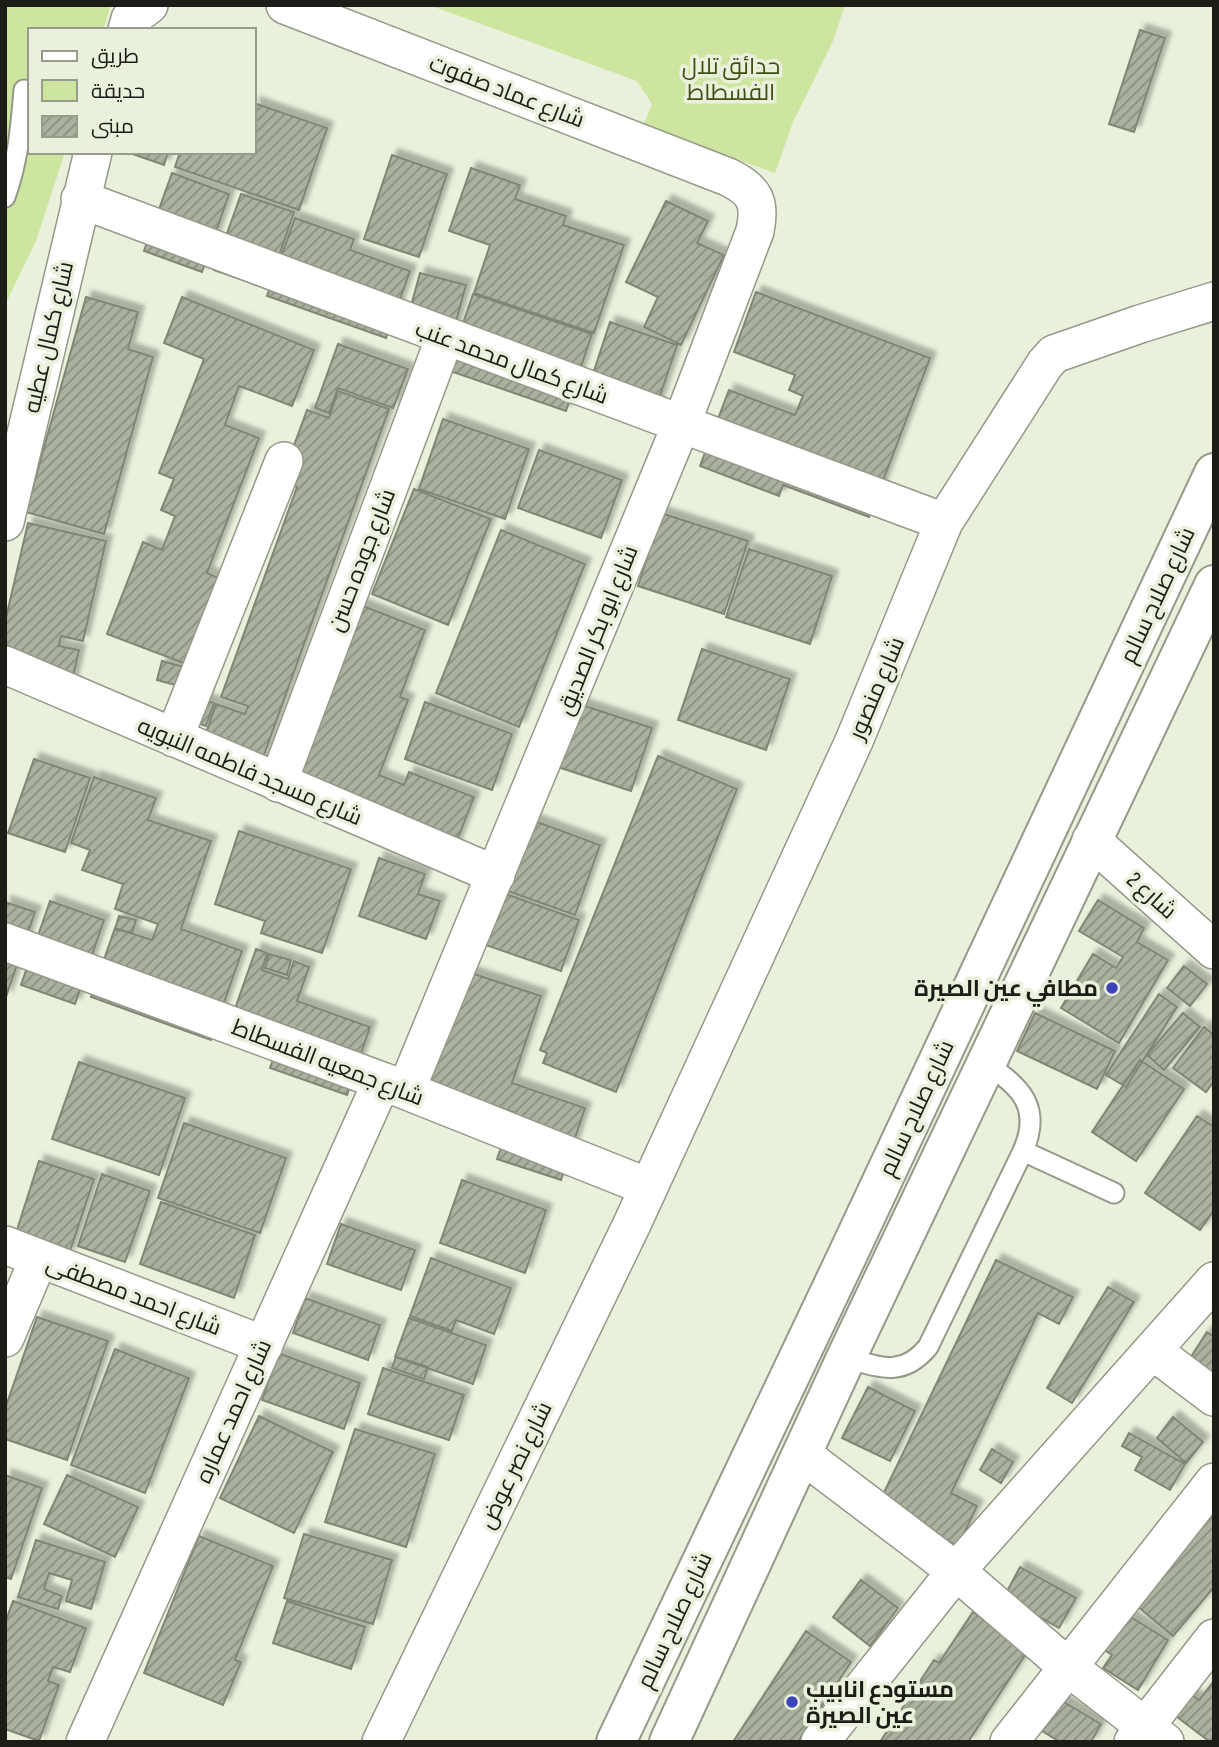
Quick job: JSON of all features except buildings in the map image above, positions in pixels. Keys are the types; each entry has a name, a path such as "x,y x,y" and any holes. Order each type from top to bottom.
{"highway":[{"name":"شارع صلاح سالم","path":"616,1742 1214,473"},
{"name":"شارع صلاح سالم","path":"668,1742 846,1357 1214,585"}],"street":[{"path":"128,28 130,19 149,5"},
{"name":"شارع عماد صفوت","path":"285,5 728,177"},
{"name":"شارع كمال عطيه","path":"5,522 92,154"},
{"name":"شارع ابو بكر الصديق","path":"394,1086 496,875 681,425 755,231 759,214 754,196 742,184 728,177"},
{"name":"شارع كمال محمد عنب","path":"80,199 944,522"},
{"name":"شارع منصور","path":"648,1187 854,741 944,522 1054,354 1214,301"},
{"name":"شارع جوده حسن","path":"278,783 445,337"},
{"path":"174,738 284,461"},
{"name":"شارع مسجد فاطمه النبويه","path":"5,665 496,875"},
{"name":"شارع 2","path":"1091,840 1214,950"},
{"name":"شارع جمعيه الفسطاط","path":"5,942 394,1086 648,1187"},
{"name":"شارع احمد عماره","path":"85,1742 264,1345 394,1086"},
{"name":"شارع نصر عوض","path":"381,1742 648,1187"},
{"name":"شارع احمد مصطفى","path":"5,1245 264,1345"},
{"path":"5,1338 39,1258"},
{"path":"820,1742 956,1572 1214,1281"},
{"path":"1153,1351 1214,1397"},
{"path":"803,1455 956,1572 1148,1737 1214,1638"},
{"path":"1009,1742 1214,1482"}],"lane":[{"path":"5,197 20,135 24,90"},
{"path":"846,1357 891,1368 912,1363 921,1356 928,1347 1029,1139 1030,1112 1025,1098 1007,1078 986,1064"},
{"path":"1023,1151 1114,1193"}],"green space":[{"path":"5,5 111,5 104,28 28,28 28,154 64,154 36,241 5,305"},
{"name":"حدائق تلال الفسطاط","path":"429,5 845,5 833,41 793,122 775,173 643,126 652,104 637,81"}],"place":[{"name":"مطافي عين الصيرة","path":"1112,988"},
{"name":"مستودع انابيب عين الصيرة","path":"792,1702"}]}
